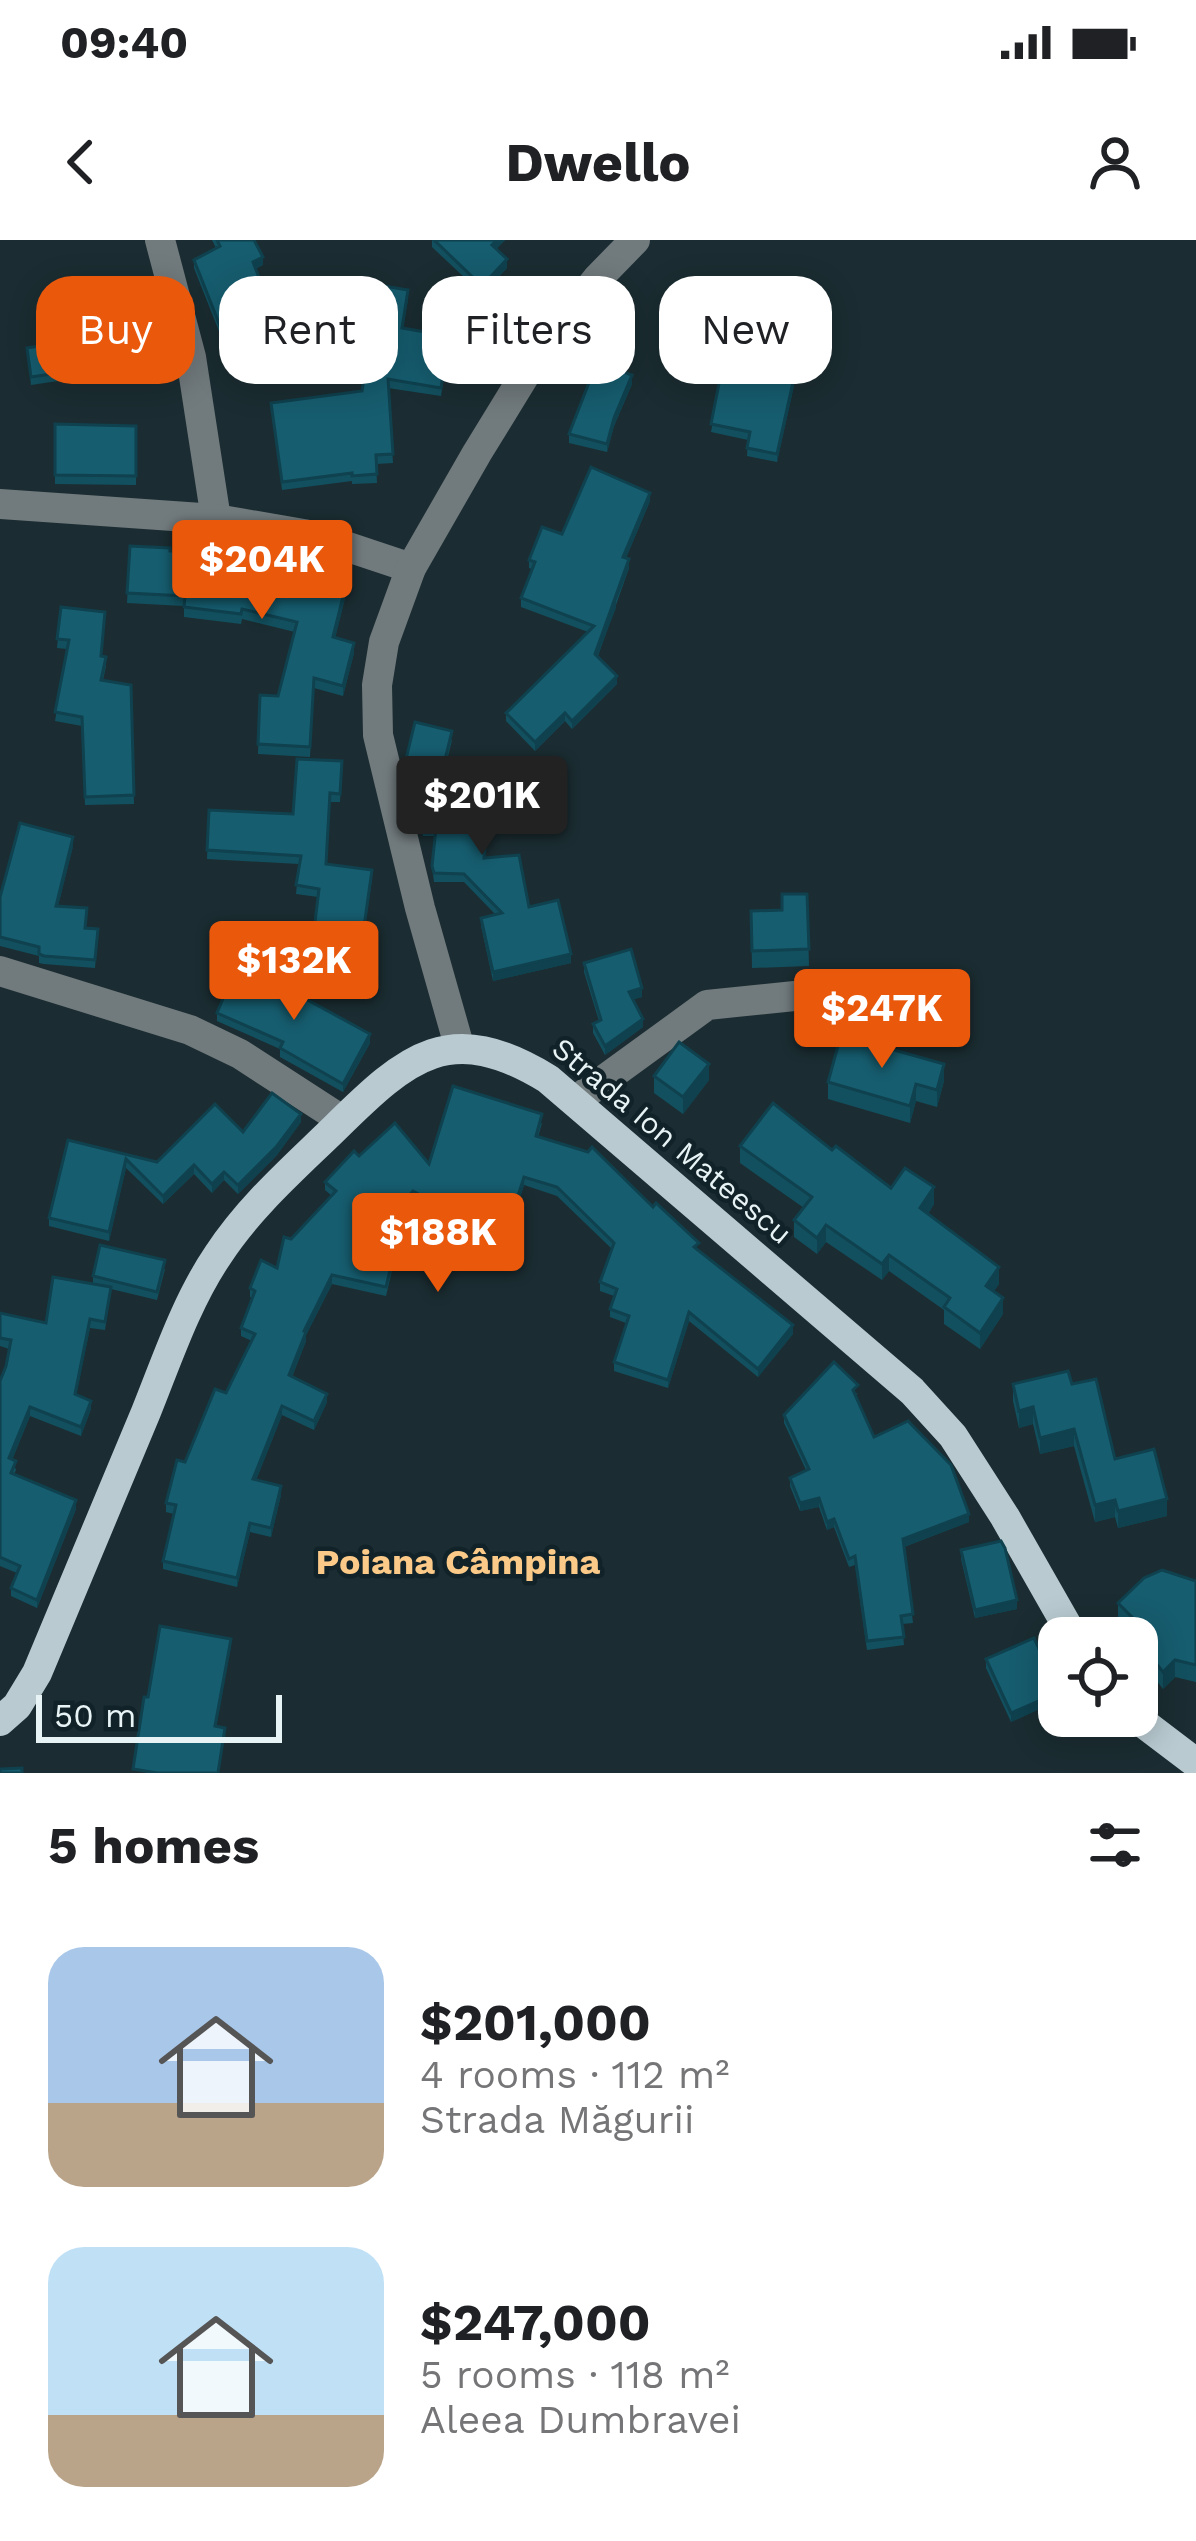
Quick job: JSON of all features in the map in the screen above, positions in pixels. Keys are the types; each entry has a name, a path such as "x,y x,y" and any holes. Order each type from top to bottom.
{"main road":[{"name":"Strada Ion Mateescu","path":"460,1049 498,1054 548,1079 912,1391 953,1436 1062,1617"},
{"path":"0,1721 17,1706 37,1673 174,1344 216,1257 264,1198 343,1120 410,1063 435,1051 460,1049"},
{"path":"1158,1734 1195,1761"}],"street":[{"path":"160,240 191,357 216,519"},
{"path":"460,1049 378,735 377,685 384,642 411,568 539,352 635,240"},
{"path":"0,504 216,519 315,536 411,568"},
{"path":"0,971 190,1030 240,1054 343,1120"},
{"path":"574,1101 706,1005 872,988"}],"building":[{"path":"217,240 254,240 263,257 253,262 258,276 219,276 219,323 194,260 220,246"},
{"path":"434,240 497,240 492,245 507,259 491,276 472,276"},
{"path":"398,288 408,290 402,328 422,331 422,384 442,384 441,388 398,381"},
{"path":"36,347 36,376 31,377 27,348"},
{"path":"363,384 388,384 393,454 376,455 377,474 282,482 271,403 362,391"},
{"path":"588,384 628,384 607,444 569,434"},
{"path":"719,384 793,384 777,454 747,448 750,432 711,424"},
{"path":"55,424 136,426 136,476 55,475"},
{"path":"591,467 650,493 623,557 629,559 595,654 617,676 572,721 565,713 535,742 506,713 594,626 521,598 542,527 562,534"},
{"path":"130,546 248,561 247,569 294,582 299,560 349,572 333,637 354,643 343,686 314,678 310,747 258,744 260,695 278,696 297,622 242,609 241,614 184,607 185,596 127,593"},
{"path":"61,607 105,612 101,656 106,657 101,680 131,685 134,795 85,797 82,717 55,712 69,640 57,639"},
{"path":"415,722 452,731 441,776 491,784 484,858 519,855 529,907 558,900 571,954 493,972 481,918 502,913 464,874 434,873 436,828 423,828 415,797 420,762 406,759"},
{"path":"297,759 342,761 340,794 330,793 326,864 372,870 361,977 309,971 319,889 296,885 301,856 207,850 209,810 293,814"},
{"path":"20,823 73,837 56,906 87,908 85,928 98,929 95,960 44,956 39,947 0,937 0,897"},
{"path":"782,894 807,894 809,949 752,951 751,911 782,910"},
{"path":"631,949 642,988 629,992 643,1019 605,1046 593,1024 601,1020 584,963"},
{"path":"238,962 370,1034 343,1084 280,1048 283,1042 217,1013"},
{"path":"841,1035 944,1064 937,1090 916,1084 910,1106 828,1082"},
{"path":"679,1042 709,1064 683,1097 654,1076"},
{"path":"453,1086 542,1114 536,1136 588,1152 592,1147 653,1207 656,1203 699,1243 694,1247 793,1325 758,1369 689,1312 668,1380 614,1362 629,1316 610,1309 617,1289 600,1282 614,1243 557,1187 524,1177 508,1227 475,1218 479,1226 413,1191 365,1243 395,1249 386,1287 332,1275 304,1331 289,1375 327,1394 314,1421 282,1406 253,1479 281,1486 271,1528 250,1523 237,1578 163,1561 176,1505 166,1503 177,1460 185,1462 215,1389 226,1393 255,1334 241,1328 261,1260 277,1268 284,1237 291,1239 336,1191 325,1182 354,1151 359,1156 395,1123 429,1164"},
{"path":"272,1093 301,1114 238,1185 224,1172 212,1184 194,1165 163,1196 126,1159 109,1232 49,1218 68,1140 157,1162 215,1104 243,1132"},
{"path":"773,1103 832,1150 836,1146 891,1188 905,1168 934,1187 920,1208 999,1267 986,1286 1003,1298 980,1333 944,1307 950,1298 889,1255 882,1264 826,1225 817,1238 794,1220 812,1197 740,1146"},
{"path":"100,1245 165,1260 157,1292 93,1276"},
{"path":"53,1277 111,1287 105,1322 90,1319 75,1394 91,1401 81,1427 30,1407 9,1458 16,1461 11,1473 76,1500 37,1600 11,1588 20,1566 0,1557 0,1381 11,1340 0,1338 0,1313 46,1323"},
{"path":"834,1362 858,1385 853,1390 874,1437 908,1421 951,1465 969,1514 903,1539 913,1614 901,1616 904,1637 867,1641 855,1556 849,1559 834,1519 827,1522 819,1498 800,1503 790,1478 809,1469 784,1415"},
{"path":"1068,1371 1072,1384 1096,1379 1115,1459 1154,1449 1167,1499 1118,1511 1115,1500 1095,1505 1074,1429 1040,1438 1033,1407 1019,1411 1013,1384"},
{"path":"1001,1541 1017,1600 975,1610 961,1550"},
{"path":"1162,1570 1196,1581 1196,1665 1175,1660 1163,1672 1158,1666 1158,1617 1132,1617 1118,1603 1144,1578"},
{"path":"160,1626 231,1639 215,1726 225,1728 218,1773 133,1769"},
{"path":"1034,1638 1038,1701 1011,1713 986,1659"},
{"path":"22,1768 22,1773 0,1773 0,1769"}],"district":[{"name":"Poiana Câmpina","path":"458,1561"}]}
